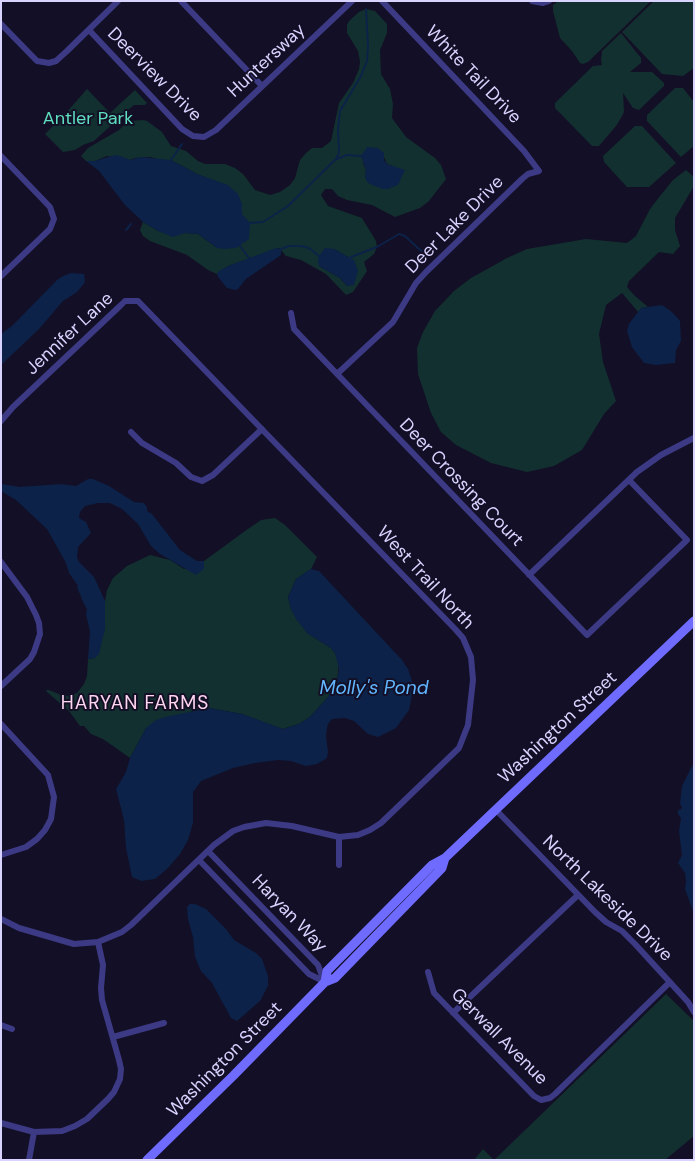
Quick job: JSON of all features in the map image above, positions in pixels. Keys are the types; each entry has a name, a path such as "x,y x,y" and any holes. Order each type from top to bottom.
{"main road":[{"name":"Washington Street","path":"147,1160 325,982 335,978 442,868 445,858 694,621"}],"street":[{"path":"1,24 37,61 44,64 56,61 118,1"},
{"path":"181,1 262,86"},
{"name":"Huntersway","path":"200,137 212,133 352,1"},
{"name":"White Tail Drive","path":"382,1 524,151 540,171"},
{"path":"532,1 543,3 548,1"},
{"name":"Deerview Drive","path":"89,30 182,129 193,136 200,137"},
{"path":"1,156 50,207 54,219 50,229 1,276"},
{"name":"Deer Lake Drive","path":"337,374 393,322 416,283 426,272 528,174 540,171"},
{"name":"Jennifer Lane","path":"1,421 125,301 138,301 183,347"},
{"name":"Deer Crossing Court","path":"290,313 294,329 586,636 687,540 629,480"},
{"name":"West Trail North","path":"1,919 19,928 74,944 106,940 131,925 203,855 233,831 266,823 277,823 339,837 358,834 381,823 459,748 468,726 473,680 471,657 464,638 183,347"},
{"path":"131,432 142,443 176,463 191,477 202,481 213,475 262,428"},
{"path":"529,575 648,463 694,438"},
{"path":"1,562 27,597 36,615 40,634 30,659 1,686"},
{"path":"1,724 48,775 54,798 51,819 37,839 26,848 1,854"},
{"name":"North Lakeside Drive","path":"496,810 606,922 622,931 635,944 688,1002 694,1012"},
{"path":"339,837 339,865"},
{"name":"Haryan Way","path":"203,855 318,965 325,982"},
{"name":"Haryan Way","path":"203,855 309,974 325,982"},
{"path":"453,1014 578,894"},
{"path":"1,1123 34,1132 62,1131 87,1119 114,1092 120,1079 121,1069 102,1000 103,965 98,942"},
{"name":"Gerwall Avenue","path":"428,972 434,993 541,1100 550,1098 555,1094 670,982"},
{"path":"113,1037 164,1023"},
{"path":"1,1024 12,1029"},
{"path":"29,1160 34,1132"}],"green space":[{"path":"559,1 651,1 588,62 583,64 580,63 560,38 553,11 553,5"},
{"path":"654,1 694,1 694,68 683,76 662,74 622,32"},
{"path":"366,9 375,11 387,24 387,33 380,50 381,74 390,89 393,104 392,118 406,137 435,158 441,165 446,179 429,201 420,208 395,217 372,205 347,200 338,196 332,189 325,189 321,195 328,206 362,218 376,241 377,247 374,254 364,262 367,271 353,292 346,295 326,274 301,260 286,256 279,248 228,266 217,274 187,255 150,241 143,236 140,230 143,222 158,231 198,234 217,248 242,214 242,204 212,180 171,160 165,161 150,157 130,160 107,156 95,161 86,161 81,156 88,148 119,130 124,125 131,121 143,120 162,132 171,146 186,151 198,161 205,164 225,164 235,168 243,174 255,190 270,195 280,192 290,185 295,178 300,160 306,153 312,148 322,148 331,141 339,103 353,83 359,69 358,51 347,33 347,25 359,12","holes":["383,155 387,164 393,166 383,189 365,177 366,170 363,163","334,249 348,257 347,286 340,278 319,266"]},
{"path":"621,33 641,58 641,63 630,72 652,72 664,83 664,86 639,110 633,108 623,93 624,112 621,118 599,146 592,146 555,108 555,103 593,66 602,65 602,51"},
{"path":"675,88 683,88 694,102 694,146 681,157 647,121 647,115"},
{"name":"Antler Park","path":"87,89 110,113 135,90 147,103 145,105 134,105 94,141 75,150 63,152 45,134"},
{"path":"635,126 642,126 676,163 649,187 627,187 604,162 603,156"},
{"path":"686,170 694,177 694,186 675,218 675,230 680,246 673,254 659,252 629,281 627,287 648,307 641,308 639,313 622,293 606,305 599,334 603,362 616,401 604,414 582,450 554,466 527,472 491,463 456,445 441,432 431,413 418,374 417,348 423,332 435,311 454,291 471,278 527,249 586,239 627,243 636,236 650,209 660,196 673,180"},
{"path":"275,518 285,525 317,557 311,569 296,579 288,597 291,609 307,633 331,648 339,664 337,681 328,697 310,717 299,724 282,729 242,714 209,708 199,709 146,728 130,758 103,739 91,734 84,726 80,726 69,711 47,692 46,690 49,690 61,695 70,696 77,693 84,684 87,676 88,659 95,658 105,629 107,590 113,578 127,566 150,555 170,560 184,569 204,569 204,561 245,531 261,520"},
{"path":"666,994 694,1021 694,1136 665,1160 494,1160"},
{"path":"483,1149 494,1160 474,1160"}],"water":[{"path":"367,147 378,148 384,153 384,160 387,164 405,170 398,185 383,189 367,182 365,177 366,170 361,156"},
{"path":"115,155 130,160 141,157 171,160 197,174 228,185 238,194 242,204 242,214 250,223 249,239 236,248 217,248 198,234 185,233 173,237 143,222 125,205 99,171 86,161 95,161"},
{"path":"276,248 281,249 281,255 246,279 238,289 227,288 218,277 219,271 228,266"},
{"path":"325,248 334,249 354,260 358,271 354,285 347,286 340,278 319,266 319,256"},
{"path":"71,273 84,274 85,282 77,292 63,301 39,329 1,365 1,334 12,326 57,280"},
{"path":"662,305 680,321 681,341 676,350 675,363 656,365 644,363 632,347 627,331 629,324 641,308"},
{"path":"88,479 93,479 109,486 134,502 144,503 147,511 152,514 180,550 197,561 204,561 204,569 196,575 160,554 151,546 138,524 122,509 110,503 85,506 80,512 79,518 86,522 91,533 78,547 77,557 79,562 94,577 105,601 105,629 99,654 95,658 88,659 90,632 86,614 87,609 78,586 69,573 66,563 47,529 16,500 1,491 1,484 20,487 61,484 76,486"},
{"name":"Molly's Pond","path":"311,569 319,571 402,660 408,669 412,681 409,710 396,728 378,737 368,734 354,721 345,718 332,719 327,728 327,758 317,764 306,766 291,761 278,760 255,763 233,768 201,781 193,792 193,823 188,840 180,854 155,879 141,881 132,877 126,848 124,820 116,789 146,728 156,720 165,717 209,708 242,714 283,729 299,724 310,717 328,697 337,681 339,669 335,653 331,648 307,633 296,619 288,597 296,579"},
{"path":"694,762 694,914 685,889 685,873 678,863 682,855 679,831 681,818 678,810 682,807 680,804 682,786"},
{"path":"190,904 206,909 234,940 256,953 262,959 268,976 268,986 260,1001 237,1021 231,1018 212,983 201,971 195,957 193,937 188,919 187,907"}],"waterway":[{"path":"250,223 263,222 288,206 336,159 339,153 338,129 340,111 361,76 367,61 366,9"},
{"path":"171,160 182,144"},
{"path":"337,159 347,155 361,156"},
{"path":"126,230 131,224"},
{"path":"351,257 377,247 399,234 405,236 420,250 431,255"},
{"path":"240,246 249,258"},
{"path":"281,249 289,246 301,246 309,248 319,256"}],"district":[{"name":"HARYAN FARMS","path":"135,704"}]}
